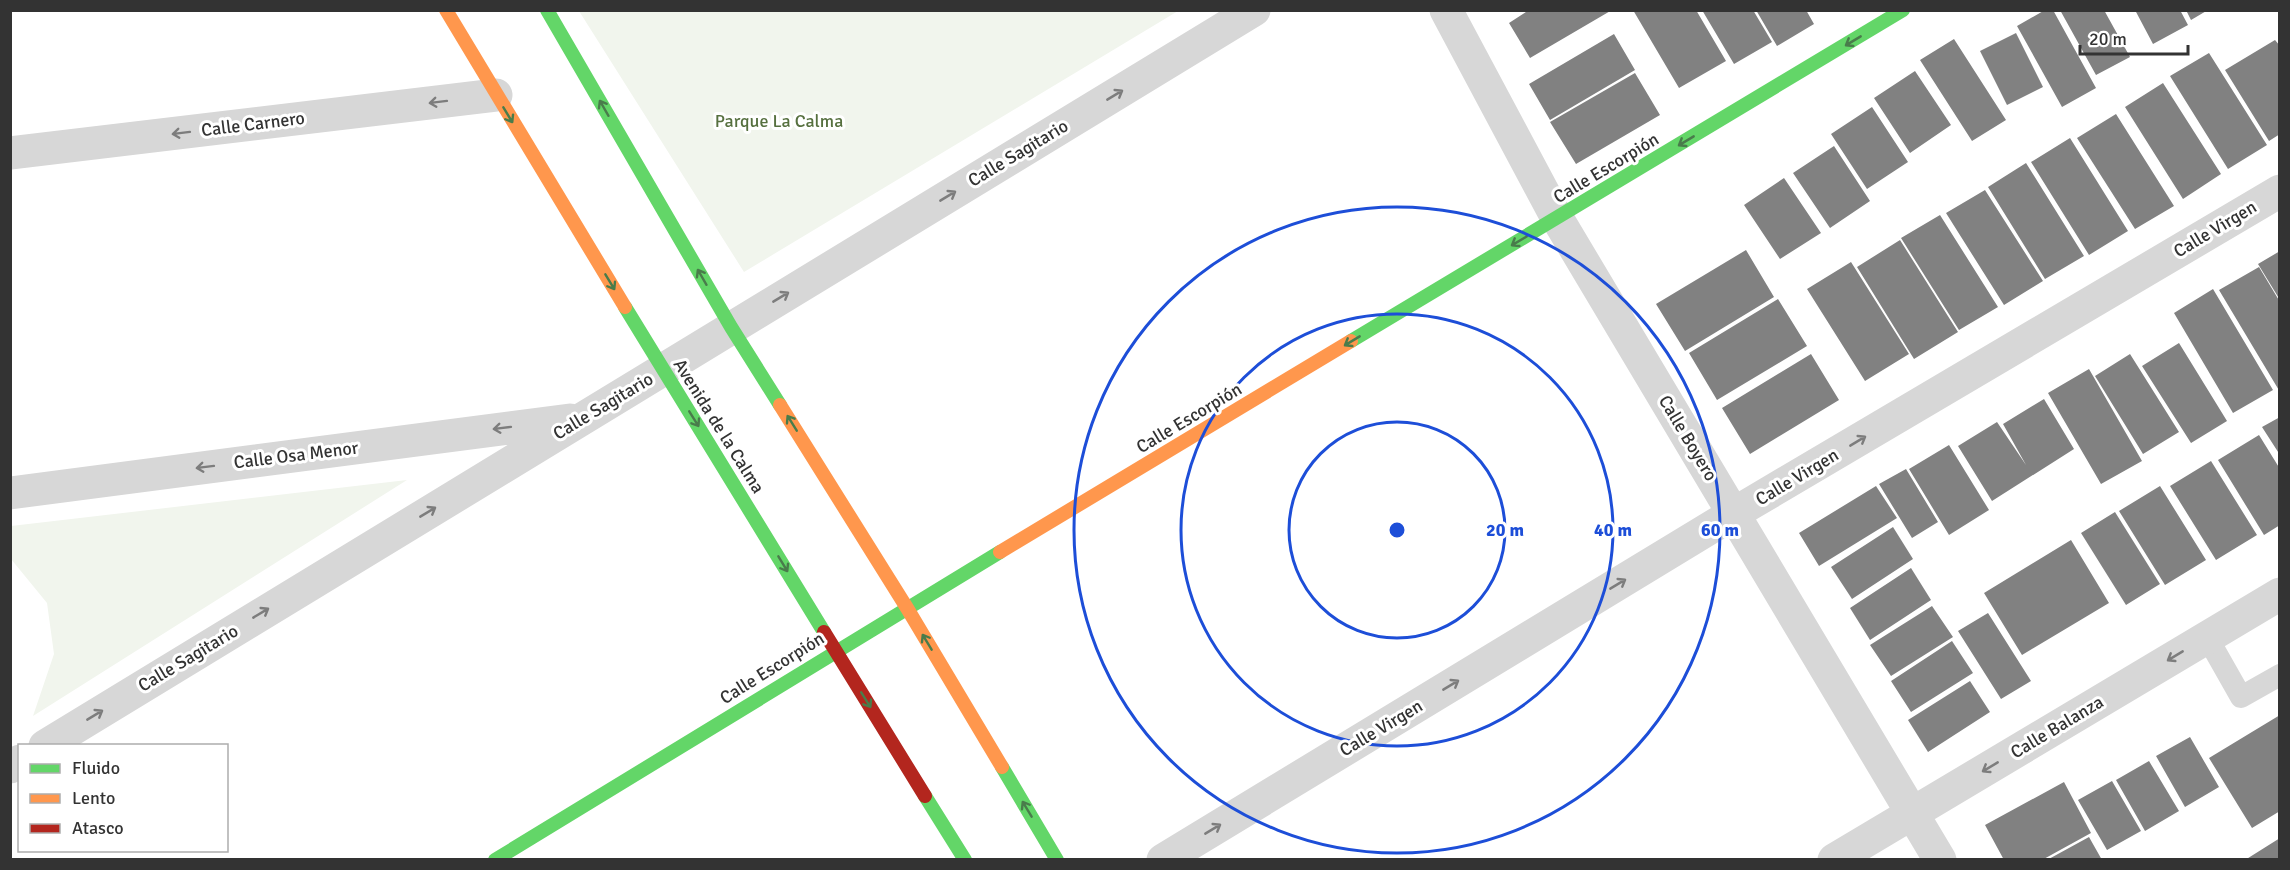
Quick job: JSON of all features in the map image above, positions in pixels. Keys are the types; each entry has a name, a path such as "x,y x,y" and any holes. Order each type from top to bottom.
{"main road":[{"name":"Avenida de la Calma","path":"446,10 663,370 965,860"},
{"path":"546,10 732,327 907,608 1057,860"},
{"name":"Calle Escorpión","path":"495,860 836,650 1904,10"}],"street":[{"name":"Calle Sagitario","path":"48,744 1254,10"},
{"name":"Calle Boyero","path":"1446,10 1557,218 1940,860"},
{"name":"Calle Carnero","path":"10,153 496,95"},
{"name":"Calle Virgen","path":"1163,860 1733,514 2280,191"},
{"name":"Calle Osa Menor","path":"10,493 581,418"},
{"name":"Calle Balanza","path":"1834,860 2280,594"}],"lane":[{"path":"2207,637 2241,697 2280,675"}],"green space":[{"name":"Parque La Calma","path":"579,11 1178,11 744,272"},
{"path":"407,480 33,716 54,654 47,603 11,559 11,526"}],"building":[{"path":"1529,10 1612,10 1530,58 1509,23"},
{"path":"1633,10 1696,10 1726,61 1679,88"},
{"path":"1702,10 1753,10 1772,42 1734,64"},
{"path":"1756,10 1806,10 1814,24 1777,46"},
{"path":"2045,10 2053,10 2096,88 2062,107 2017,26"},
{"path":"2060,10 2104,10 2130,57 2096,75"},
{"path":"2135,10 2180,10 2188,25 2153,44"},
{"path":"2186,10 2208,10 2191,20"},
{"path":"2016,33 2043,87 2007,105 1980,51"},
{"path":"1614,34 1635,70 1550,120 1529,84"},
{"path":"1954,39 2006,120 1972,141 1920,60"},
{"path":"2275,40 2280,46 2280,134 2269,141 2225,70"},
{"path":"2209,53 2267,145 2228,169 2170,76"},
{"path":"1915,71 1951,125 1910,153 1874,98"},
{"path":"1635,73 1660,115 1576,164 1550,122"},
{"path":"2163,83 2221,174 2183,199 2125,107"},
{"path":"1872,107 1908,162 1867,189 1831,134"},
{"path":"2116,114 2174,206 2135,229 2077,138"},
{"path":"2070,138 2128,231 2089,255 2031,162"},
{"path":"1834,146 1870,201 1830,228 1793,173"},
{"path":"2026,163 2084,256 2045,279 1988,187"},
{"path":"1784,178 1821,233 1780,259 1744,205"},
{"path":"1985,190 2043,281 2004,305 1946,213"},
{"path":"1940,215 1998,307 1959,330 1901,238"},
{"path":"1900,240 1958,332 1914,359 1857,267"},
{"path":"1746,250 1774,297 1685,351 1656,304"},
{"path":"2280,251 2280,300 2258,264"},
{"path":"1851,262 1909,354 1865,381 1807,289"},
{"path":"2259,267 2280,302 2280,392 2219,290"},
{"path":"2213,289 2273,390 2233,413 2174,313"},
{"path":"1778,299 1807,346 1717,400 1689,353"},
{"path":"2179,343 2227,421 2191,443 2142,366"},
{"path":"1811,354 1839,400 1750,454 1722,408"},
{"path":"2130,354 2179,432 2143,454 2095,376"},
{"path":"2089,369 2142,461 2101,484 2048,393"},
{"path":"2044,399 2074,449 1992,501 1958,446 1997,422 2026,465 2003,424"},
{"path":"2280,417 2280,455 2262,427"},
{"path":"2259,435 2280,469 2280,525 2264,535 2218,460"},
{"path":"1949,445 1989,510 1949,535 1909,469"},
{"path":"2211,461 2257,535 2216,560 2170,486"},
{"path":"1906,469 1938,522 1912,538 1879,484"},
{"path":"1876,486 1897,518 1819,566 1799,533"},
{"path":"2160,486 2206,560 2165,585 2119,511"},
{"path":"2115,512 2160,584 2126,605 2081,533"},
{"path":"1893,527 1913,559 1852,599 1831,567"},
{"path":"2071,540 2109,603 2022,655 1984,593"},
{"path":"1911,568 1931,600 1870,640 1850,608"},
{"path":"1932,606 1953,637 1891,676 1870,645"},
{"path":"1988,613 2031,681 2001,699 1958,631"},
{"path":"1952,641 1973,673 1911,712 1891,681"},
{"path":"1970,681 1990,712 1928,752 1908,720"},
{"path":"2280,715 2280,811 2252,828 2209,758"},
{"path":"2190,737 2219,787 2185,807 2156,756"},
{"path":"2149,761 2179,811 2145,831 2116,780"},
{"path":"2112,781 2141,831 2107,850 2078,800"},
{"path":"2064,782 2091,833 2042,860 2004,860 1985,825"},
{"path":"2089,837 2102,860 2047,860"},
{"path":"2280,838 2280,860 2245,860"}],"traffic: fast":[{"path":"547,10 731,327 780,405"},
{"path":"1351,341 1903,10"},
{"path":"625,307 824,632"},
{"path":"495,860 1000,552"},
{"path":"1002,767 1057,860"},
{"path":"925,796 965,860"}],"traffic: slow":[{"path":"446,10 625,307"},
{"path":"1000,552 1351,341"},
{"path":"780,405 907,608 1002,767"}],"traffic: jam":[{"path":"824,632 925,796"}]}
